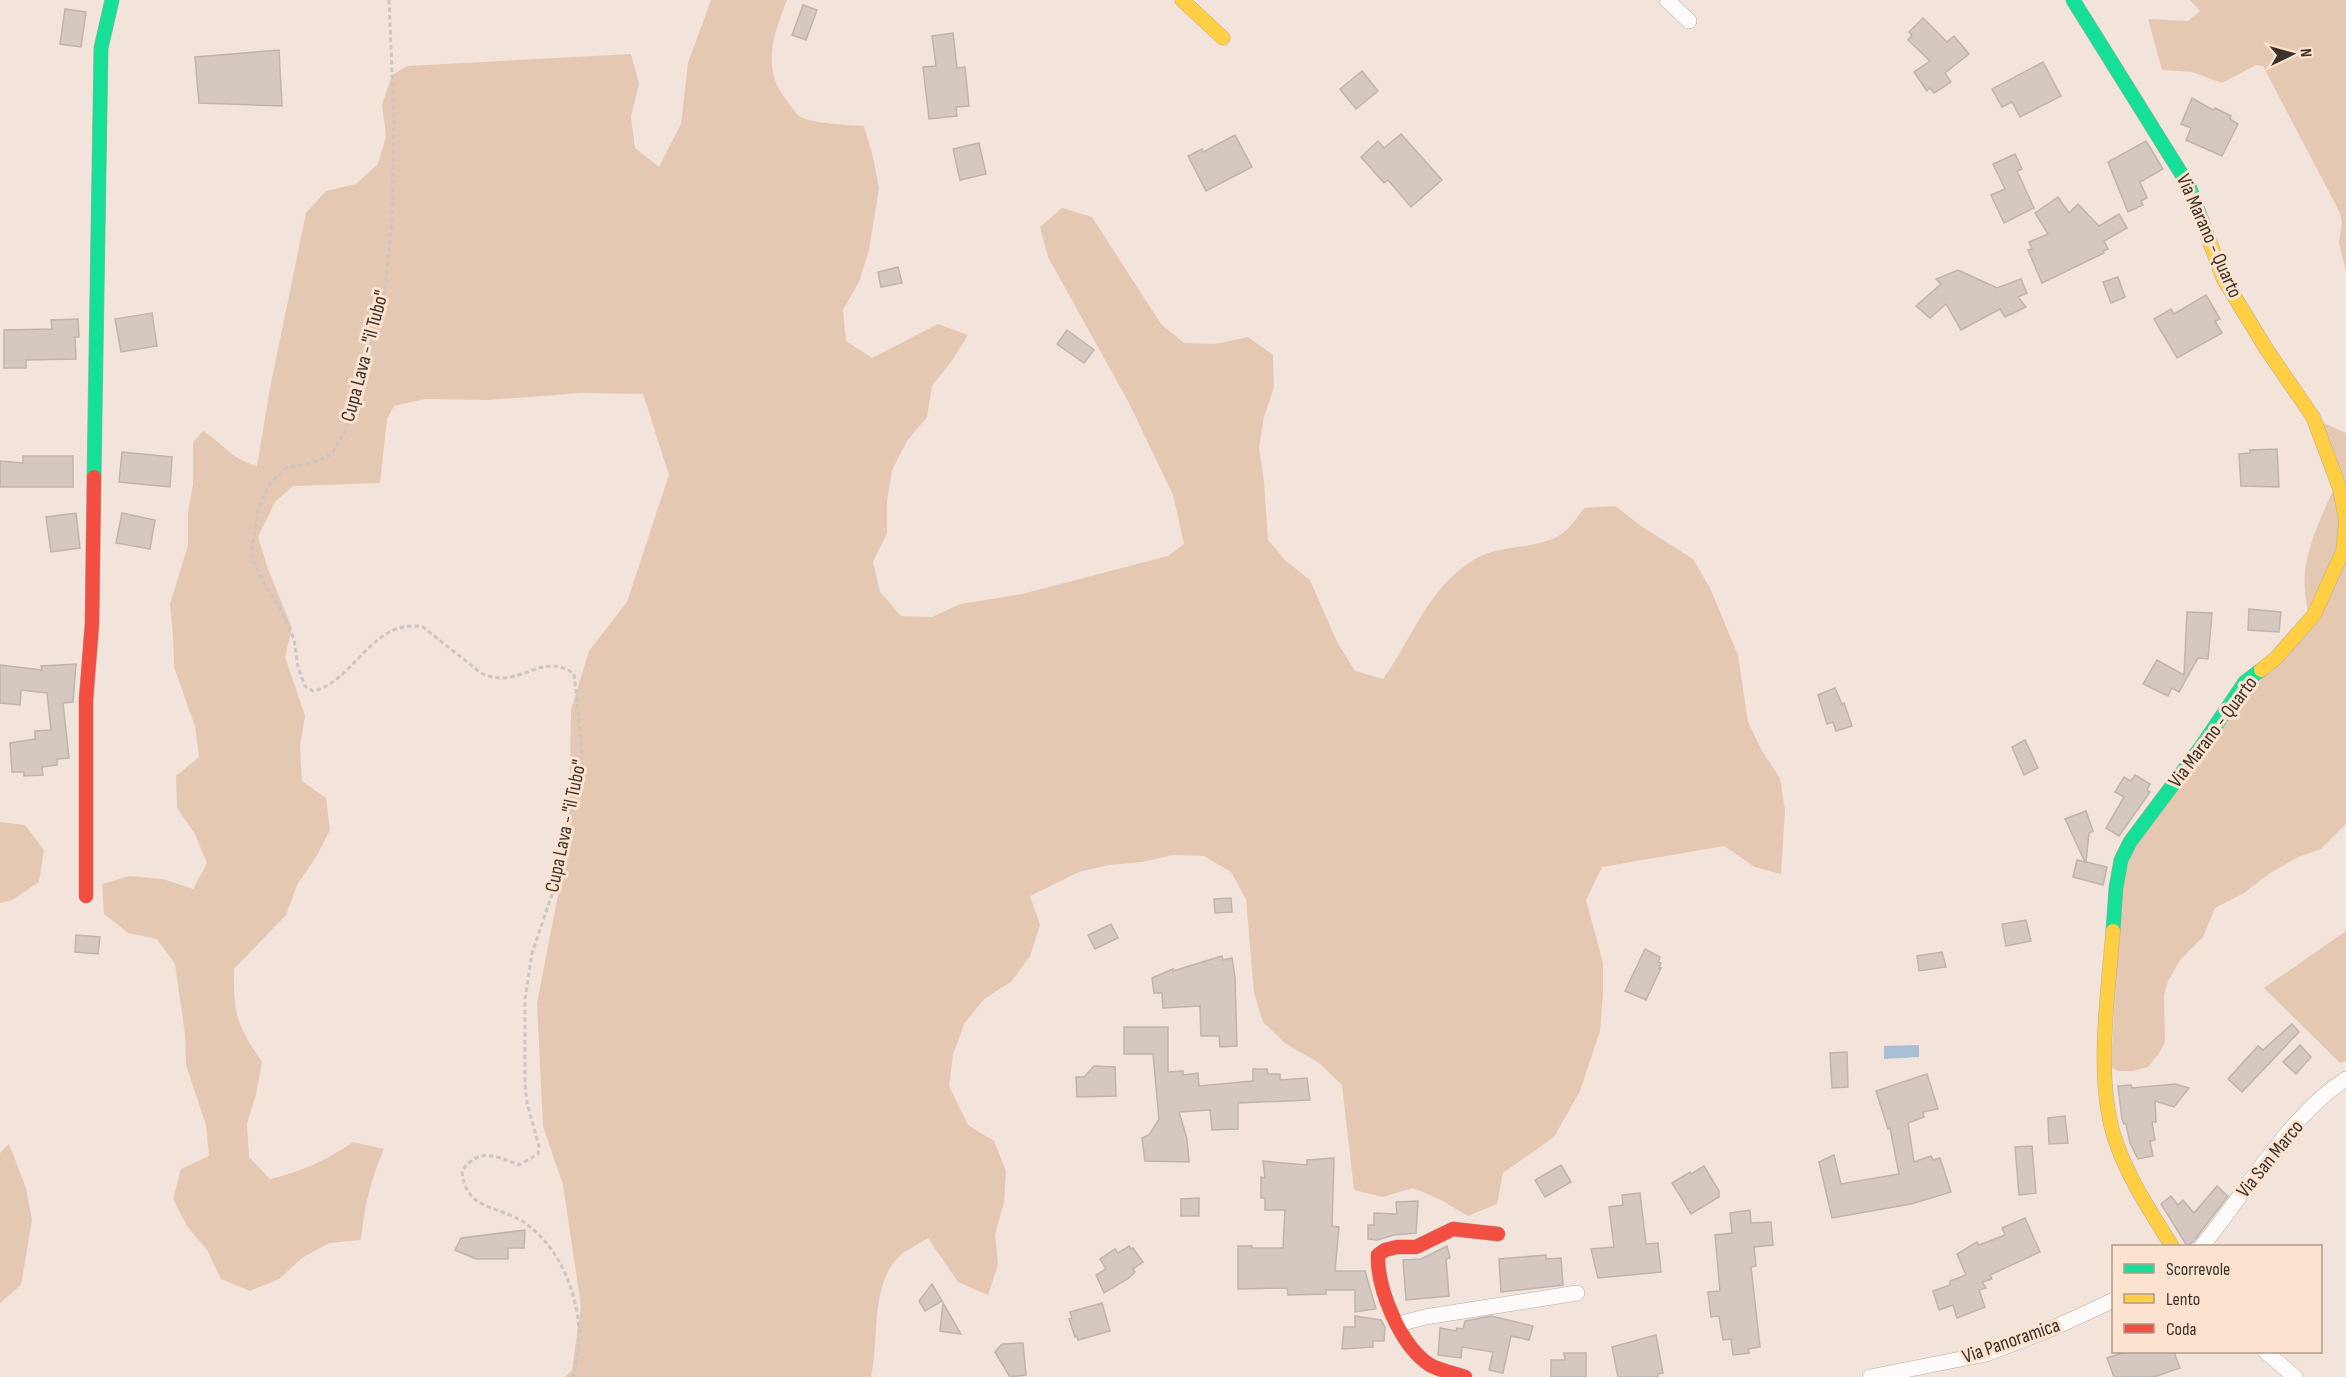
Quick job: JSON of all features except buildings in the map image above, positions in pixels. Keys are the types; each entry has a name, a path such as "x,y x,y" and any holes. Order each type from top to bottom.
{"street":[{"path":"86,896 86,700 92,624 101,48 112,0"},
{"path":"1182,0 1223,38"},
{"path":"1667,0 1689,21"},
{"name":"Via Marano - Quarto","path":"2073,0 2189,186 2223,278 2267,350 2313,417 2340,489 2346,521 2343,551 2314,615 2277,658 2246,682 2130,842 2121,860 2115,899 2106,1030 2105,1092 2117,1146 2146,1204 2171,1245"},
{"name":"Via San Marco","path":"2203,1245 2275,1150 2310,1109 2346,1079"},
{"path":"1466,1377 1428,1363 1417,1353 1379,1286 1376,1267 1378,1255 1385,1250 1397,1247 1416,1246 1453,1229 1498,1234"},
{"path":"1399,1324 1447,1313 1577,1293"},
{"name":"Via Panoramica","path":"1870,1377 1986,1354 2058,1326 2112,1301"},
{"path":"2267,1353 2295,1377"}],"path":[{"name":"Cupa Lava - \"il Tubo\"","path":"389,0 394,118 392,225 384,292 346,428 332,454 312,463 286,468 268,486 258,512 251,554 294,639 298,667 304,686 313,691 336,680 362,652 388,634 401,626 414,625 423,627 460,654 481,673 491,678 516,677 541,666 557,665 574,674 582,750 579,777 572,817 558,847 559,874 532,953 524,1011 525,1083 527,1103 539,1146 538,1154 519,1165 484,1154 475,1156 462,1171 466,1189 473,1198 524,1222 556,1256 575,1295 579,1331 574,1377"}],"shaded area":[{"path":"711,0 787,0 777,26 772,52 774,77 779,89 796,113 805,119 831,124 864,126 879,188 869,250 859,282 843,310 846,341 872,358 938,324 968,335 932,386 927,417 907,441 892,470 887,501 887,533 873,562 880,592 901,616 932,617 960,604 1022,594 1168,556 1184,544 1173,495 1129,403 1048,257 1040,227 1062,208 1092,217 1161,324 1184,343 1216,344 1248,337 1273,355 1274,387 1264,417 1259,448 1268,540 1286,561 1310,580 1337,642 1355,671 1383,679 1433,598 1459,571 1485,554 1553,539 1566,531 1584,508 1615,506 1641,526 1693,559 1710,588 1738,655 1748,722 1762,751 1780,778 1785,811 1781,874 1755,867 1724,846 1602,867 1586,900 1603,963 1600,1031 1580,1091 1554,1137 1503,1173 1497,1204 1468,1216 1441,1200 1413,1188 1383,1197 1354,1190 1342,1085 1319,1063 1286,1044 1263,1022 1254,993 1246,899 1231,872 1204,856 1173,855 1142,862 1109,865 1079,872 1030,896 1040,925 1030,956 1011,982 984,999 964,1024 953,1055 949,1086 968,1125 994,1141 1006,1171 1004,1203 995,1234 998,1265 988,1295 958,1282 928,1238 903,1253 892,1265 885,1278 880,1294 871,1377 565,1377 572,1370 581,1306 563,1185 543,1126 537,1003 558,895 570,776 571,710 589,651 627,602 669,475 643,394 581,393 488,400 425,399 394,406 387,419 380,483 293,486 275,502 258,537 268,569 292,628 285,657 305,716 300,746 302,781 326,798 330,830 316,857 297,885 286,915 234,969 234,997 238,1018 262,1062 247,1124 249,1157 270,1179 313,1165 353,1142 384,1149 369,1193 361,1240 329,1243 302,1258 279,1279 250,1291 221,1279 207,1250 187,1226 173,1199 181,1169 209,1156 206,1125 186,1065 185,1034 175,964 157,939 128,933 104,914 102,884 130,876 163,879 193,889 207,863 195,834 177,808 176,776 199,757 195,726 174,667 170,604 188,545 188,513 193,484 193,442 203,431 234,455 257,466 270,388 306,213 326,191 356,184 378,164 386,136 382,105 392,75 407,66 631,54 639,84 631,117 635,148 659,167 681,124 688,63"},
{"path":"2190,0 2346,0 2346,272 2339,242 2342,223 2340,213 2263,66 2256,65 2222,83 2192,72 2162,70 2148,19 2188,21 2200,11"},
{"path":"2319,421 2346,433 2346,824 2321,849 2298,857 2270,873 2244,893 2215,908 2203,937 2181,959 2168,981 2164,995 2165,1042 2158,1055 2148,1067 2133,1071 2118,1071 2111,1067 2121,884 2136,842 2218,730 2310,623 2305,585 2307,560 2319,523 2340,476"},
{"path":"0,822 25,825 44,850 39,882 12,900 0,903"},
{"path":"2346,931 2346,1061 2340,1063 2264,988"},
{"path":"9,1144 26,1188 32,1220 21,1285 0,1303 0,1153"}],"water":[{"path":"1919,1045 1919,1057 1884,1059 1884,1046"}],"traffic: fast":[{"path":"94,477 101,48 112,0"},
{"path":"2073,0 2189,186 2208,237"},
{"path":"2113,931 2116,888 2121,860 2130,842 2201,747 2245,682 2261,670"}],"traffic: slow":[{"path":"1182,0 1223,38"},
{"path":"2208,237 2223,278 2267,350 2313,417 2340,489 2346,521 2343,551 2314,615 2276,658 2261,670"},
{"path":"2113,931 2104,1068 2110,1121 2128,1171 2171,1245"}],"traffic: jam":[{"path":"86,896 86,700 92,624 94,477"},
{"path":"1465,1377 1430,1365 1409,1344 1400,1331 1386,1299 1381,1283 1378,1255 1385,1250 1397,1247 1416,1247 1453,1229 1498,1234"}]}
